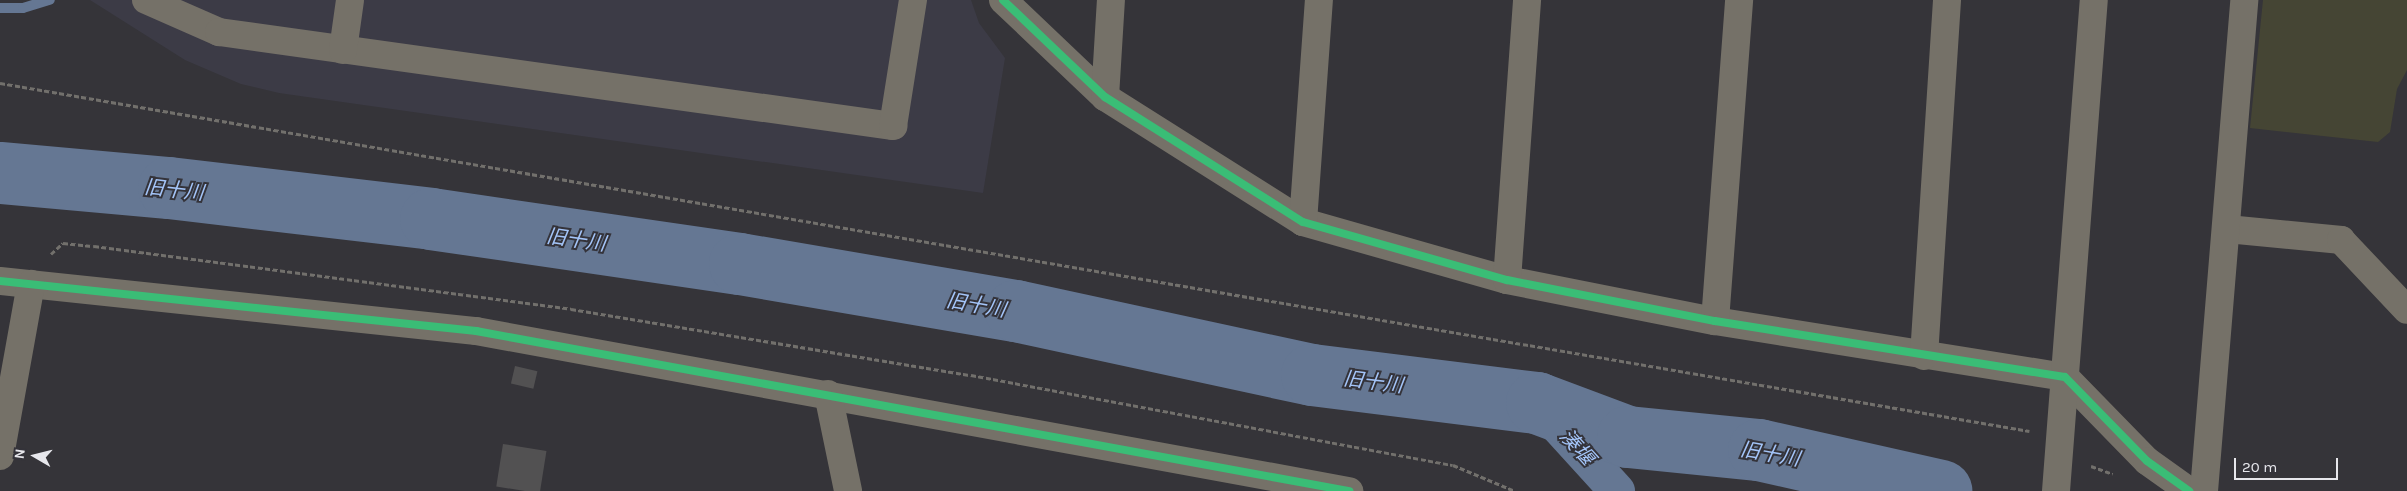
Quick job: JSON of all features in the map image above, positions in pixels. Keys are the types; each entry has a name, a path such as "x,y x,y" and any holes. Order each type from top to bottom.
{"street":[{"path":"146,0 219,32 893,126 913,0"},
{"path":"343,50 350,0"},
{"path":"1003,0 1105,97 1303,222 1507,280 1715,321 1924,356 2065,377 2147,461 2189,491"},
{"path":"1105,97 1111,0"},
{"path":"1303,222 1319,0"},
{"path":"1507,280 1527,0"},
{"path":"1715,321 1739,0"},
{"path":"1924,356 1947,0"},
{"path":"2056,484 2094,0"},
{"path":"2204,491 2227,230 2244,0"},
{"path":"2227,230 2341,240 2407,310"},
{"path":"0,281 476,331 828,394 1240,481 1349,491"},
{"path":"0,456 31,284"},
{"path":"828,394 848,491"}],"path":[{"path":"0,84 2029,430 2028,438"},
{"path":"46,259 63,243 571,309 961,374 1453,465 1515,491"}],"shaded area":[{"path":"90,0 971,0 979,23 1005,58 983,193 279,93 241,84 185,60"}],"green space":[{"path":"2263,0 2407,0 2407,70 2397,89 2390,132 2378,142 2250,128"}],"building":[{"path":"515,366 537,371 533,389 511,384"},
{"path":"503,444 546,451 540,491 525,491 496,486"}],"waterway":[{"path":"0,8 23,8 50,0"},
{"name":"旧十川","path":"0,173 169,188 431,219 740,264 1016,311 1312,375 1537,403 1628,437 1759,450 1941,491"},
{"name":"湊堰","path":"1537,403 1617,491"}],"cycle path":[{"path":"1003,0 1105,97 1303,222 1507,280 1715,321 2065,377 2147,461 2189,491"},
{"path":"0,281 476,331 1349,491"}]}
